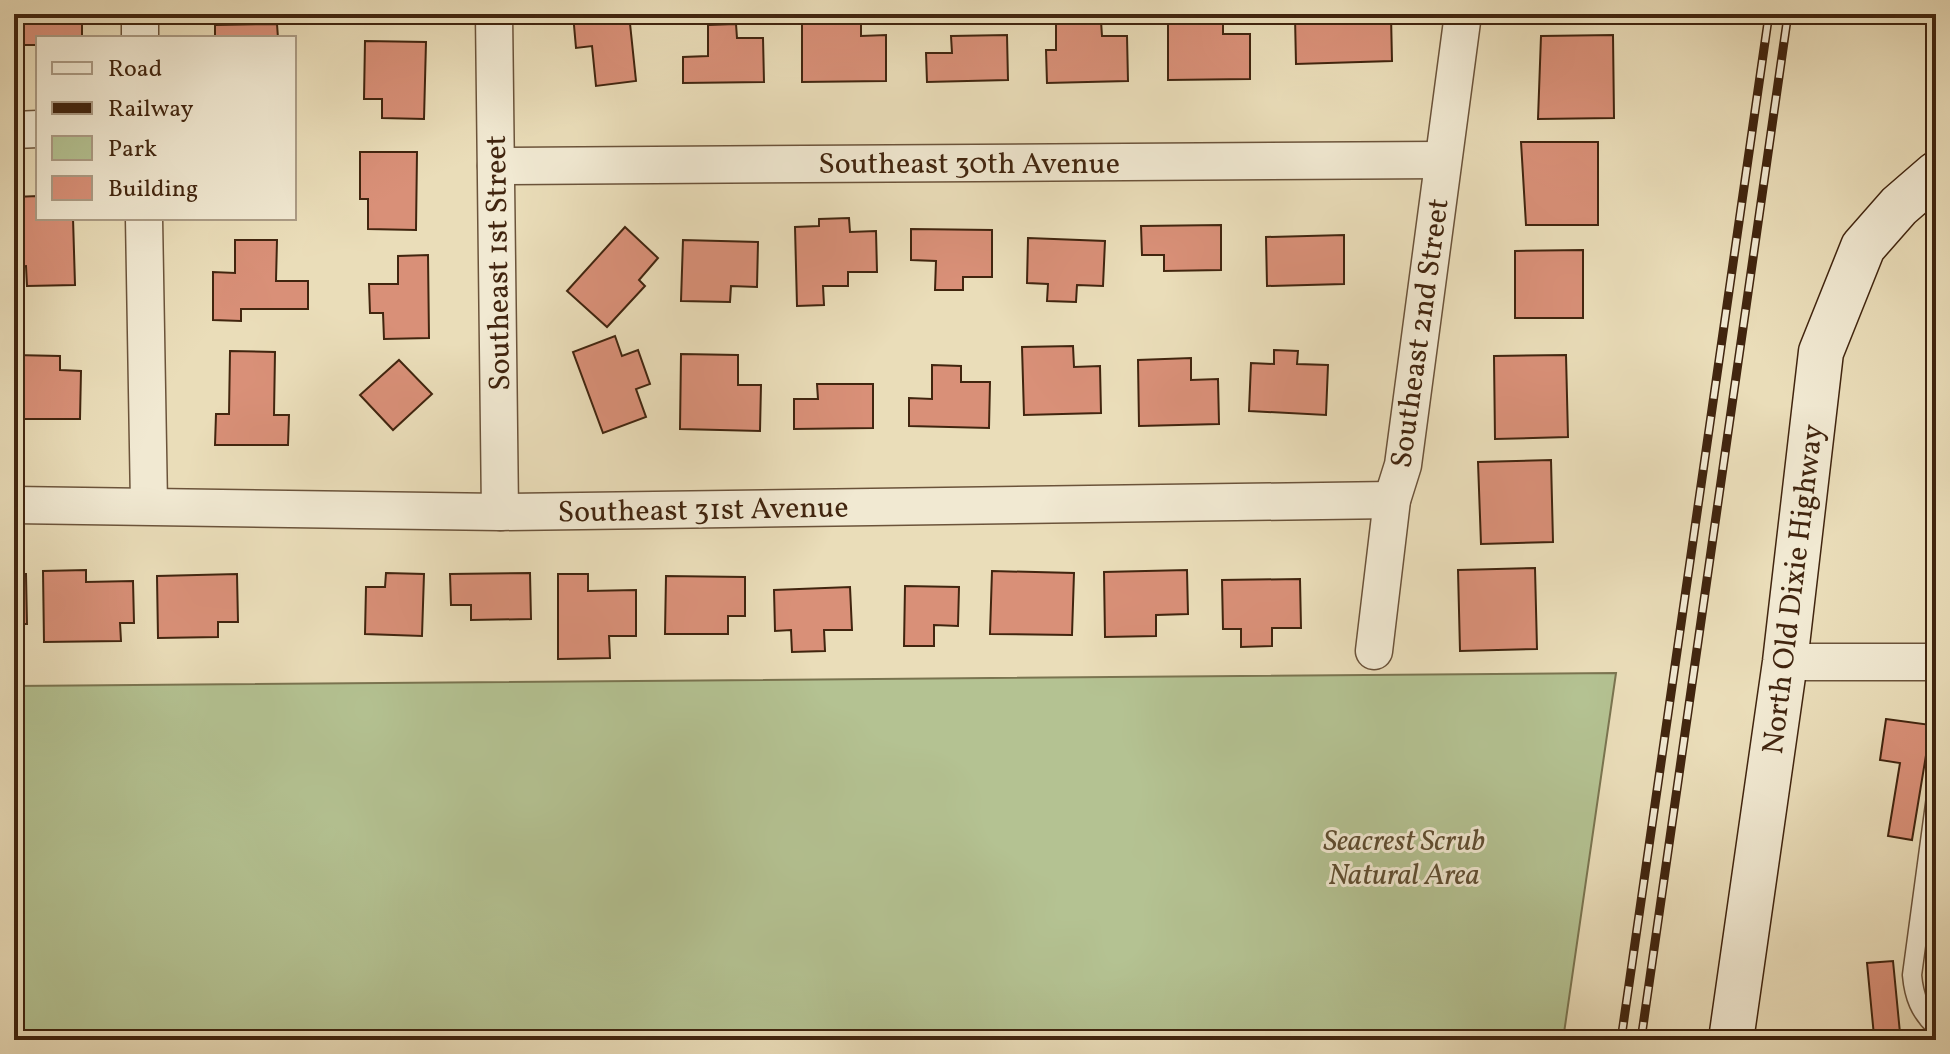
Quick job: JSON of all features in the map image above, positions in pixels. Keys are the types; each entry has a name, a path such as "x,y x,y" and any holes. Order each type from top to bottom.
{"street":[{"path":"140,14 140,36"},
{"name":"Southeast 1st Street","path":"494,14 500,512"},
{"name":"Southeast 2nd Street","path":"1374,651 1392,500 1403,465 1463,14"},
{"path":"14,130 36,129"},
{"name":"Southeast 30th Avenue","path":"496,166 1442,160"},
{"name":"North Old Dixie Highway","path":"1731,1040 1785,662 1821,352 1863,247 1899,206 1936,174"},
{"path":"144,220 149,504"},
{"name":"Southeast 31st Avenue","path":"14,505 149,504 500,512 1392,500"},
{"path":"1785,662 1936,662"}],"lane":[{"path":"1936,797 1912,975 1914,993 1921,1011 1936,1027"}],"green space":[{"name":"Seacrest Scrub Natural Area","path":"1616,673 1563,1040 14,1040 14,686"}],"building":[{"path":"14,14 82,14 82,36 36,36 36,45 14,45"},
{"path":"573,14 629,14 636,81 596,86 592,46 576,48"},
{"path":"1391,15 1392,61 1296,64 1295,17"},
{"path":"1223,19 1223,34 1250,34 1250,79 1168,80 1168,20"},
{"path":"1101,21 1102,36 1127,36 1128,81 1047,83 1046,50 1056,50 1056,22"},
{"path":"861,22 861,36 886,35 886,81 802,82 802,23"},
{"path":"277,24 278,36 215,36 215,25"},
{"path":"736,24 737,38 763,38 764,82 683,83 683,57 708,56 708,25"},
{"path":"1007,35 1008,80 927,82 926,53 952,53 951,36"},
{"path":"1613,35 1614,118 1538,119 1541,36"},
{"path":"365,41 426,42 424,119 382,118 382,99 364,99"},
{"path":"1521,142 1598,142 1598,225 1526,225"},
{"path":"360,152 417,152 416,230 368,229 368,199 360,199"},
{"path":"36,196 36,220 73,220 75,285 27,286 26,266 14,267 14,197"},
{"path":"849,218 850,232 876,231 877,272 848,272 848,286 823,286 824,305 797,306 795,227 819,226 819,219"},
{"path":"1221,225 1221,270 1164,271 1164,255 1142,255 1141,226"},
{"path":"625,227 658,258 639,280 645,286 607,327 567,291"},
{"path":"911,229 992,230 992,277 963,277 963,290 935,290 936,261 911,260"},
{"path":"1344,235 1344,284 1267,286 1266,237"},
{"path":"1028,238 1105,241 1103,286 1077,285 1076,302 1047,301 1048,284 1027,283"},
{"path":"235,240 277,240 276,281 308,281 308,309 241,309 241,321 213,320 213,272 235,273"},
{"path":"683,240 758,242 757,287 731,286 730,302 681,301"},
{"path":"1583,250 1583,318 1515,318 1515,251"},
{"path":"428,255 429,338 384,339 383,313 370,313 369,284 398,284 398,256"},
{"path":"615,336 622,356 638,350 650,384 636,389 646,417 603,433 573,352"},
{"path":"1073,346 1074,367 1100,366 1101,413 1024,415 1022,347"},
{"path":"1274,350 1298,351 1297,364 1328,365 1326,415 1249,411 1251,363 1274,364"},
{"path":"230,351 275,352 274,415 289,415 288,445 215,445 216,414 229,414"},
{"path":"681,354 738,355 738,385 761,385 760,431 680,429"},
{"path":"14,355 60,356 60,370 81,371 80,419 14,419"},
{"path":"1566,355 1568,437 1495,439 1494,356"},
{"path":"1191,358 1191,380 1218,379 1219,424 1139,426 1138,360"},
{"path":"399,360 432,394 393,430 360,395"},
{"path":"932,365 961,366 961,382 990,382 989,428 909,426 909,398 932,399"},
{"path":"817,384 873,384 873,428 794,429 794,399 818,399"},
{"path":"1551,460 1553,542 1481,544 1478,462"},
{"path":"1535,568 1537,649 1460,651 1458,570"},
{"path":"86,570 86,582 133,581 134,623 120,623 121,641 44,642 43,571"},
{"path":"1187,570 1188,614 1156,615 1156,636 1105,637 1104,572"},
{"path":"992,571 1074,573 1072,635 990,634"},
{"path":"386,573 424,574 422,636 365,634 366,587 385,587"},
{"path":"530,573 531,619 471,620 471,605 451,605 450,574"},
{"path":"14,574 26,574 27,624 14,624"},
{"path":"237,574 238,622 218,622 218,637 158,638 157,576"},
{"path":"558,574 588,574 588,591 636,590 636,636 609,636 610,658 558,659"},
{"path":"666,576 745,577 745,616 728,616 728,634 665,634"},
{"path":"1300,579 1301,628 1272,628 1272,646 1241,647 1241,629 1223,629 1222,580"},
{"path":"905,586 959,587 958,626 934,625 934,646 904,646"},
{"path":"850,587 852,630 824,630 825,651 792,652 791,630 775,631 774,590"},
{"path":"1886,719 1931,725 1912,840 1888,836 1900,763 1880,760"},
{"path":"1893,961 1900,1033 1874,1036 1867,963"}],"railway":[{"path":"1621,1040 1769,14"},
{"path":"1641,1040 1788,14"}]}
